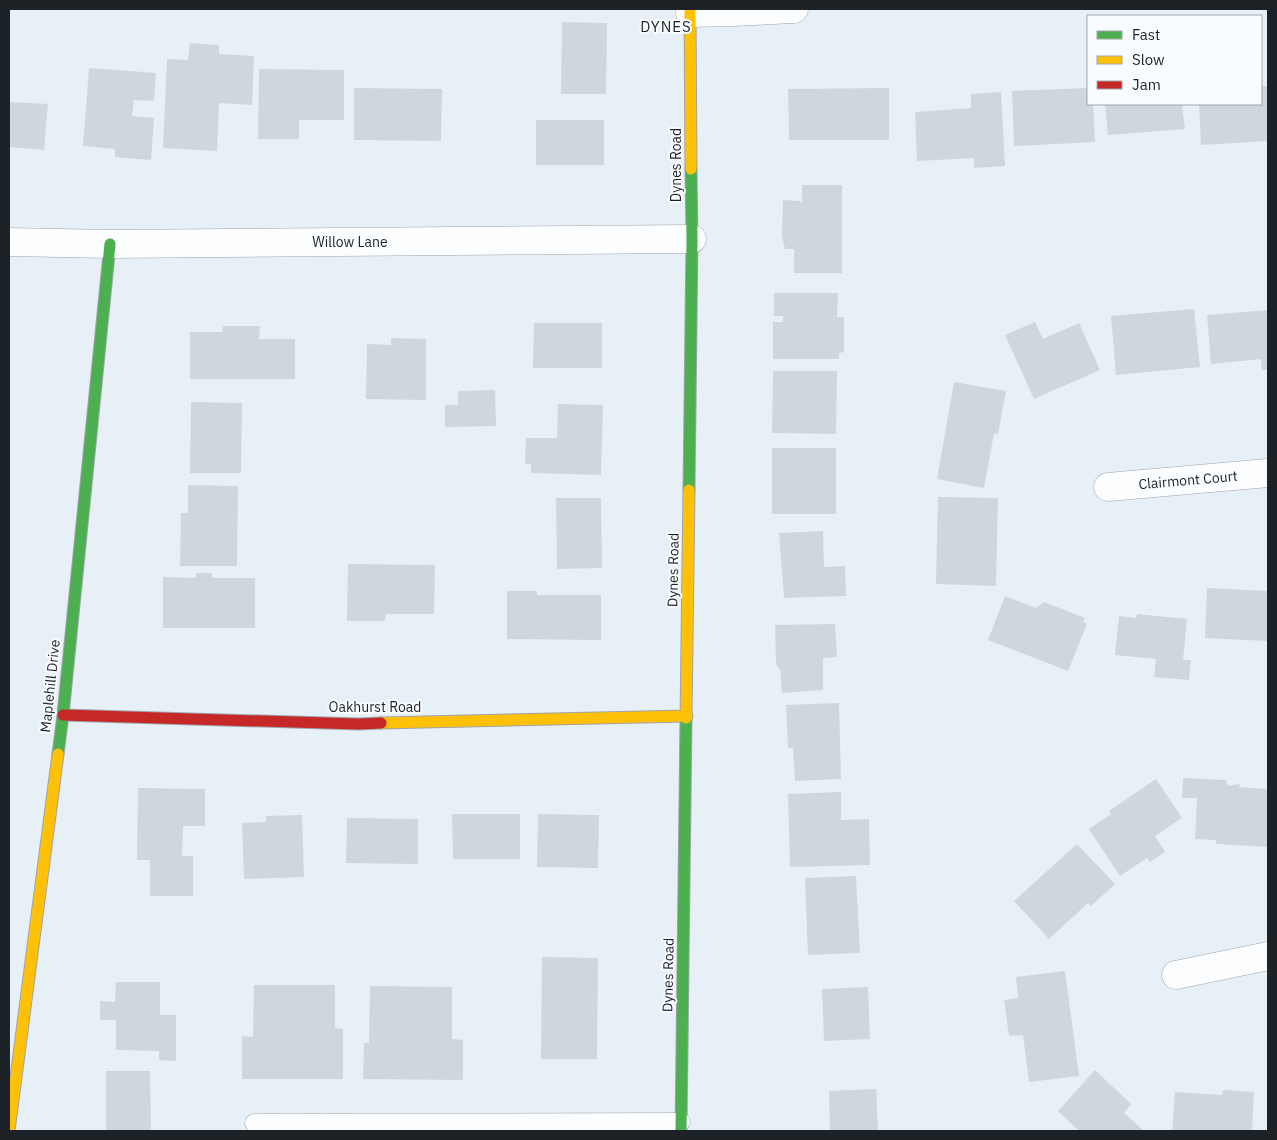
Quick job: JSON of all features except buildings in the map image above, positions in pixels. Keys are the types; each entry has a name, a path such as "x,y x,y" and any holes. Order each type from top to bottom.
{"street":[{"path":"690,11 733,12 794,9"},
{"name":"Dynes Road","path":"681,1126 692,239 690,11"},
{"name":"Willow Lane","path":"9,242 110,244 692,239"},
{"name":"Maplehill Drive","path":"9,1131 63,714 110,244"},
{"name":"Clairmont Court","path":"1108,487 1268,473"},
{"name":"Oakhurst Road","path":"63,714 358,724 687,716"},
{"path":"1176,975 1268,956"}],"lane":[{"path":"254,1123 681,1126"}],"traffic: fast":[{"path":"689,490 691,169"},
{"path":"58,754 110,244"},
{"path":"681,1131 686,718"}],"traffic: slow":[{"path":"690,9 691,169"},
{"path":"686,718 689,490"},
{"path":"381,723 687,716"},
{"path":"9,1131 58,754"}],"traffic: jam":[{"path":"63,715 358,724 381,723"}],"district":[{"name":"DYNES","path":"666,27"}]}
